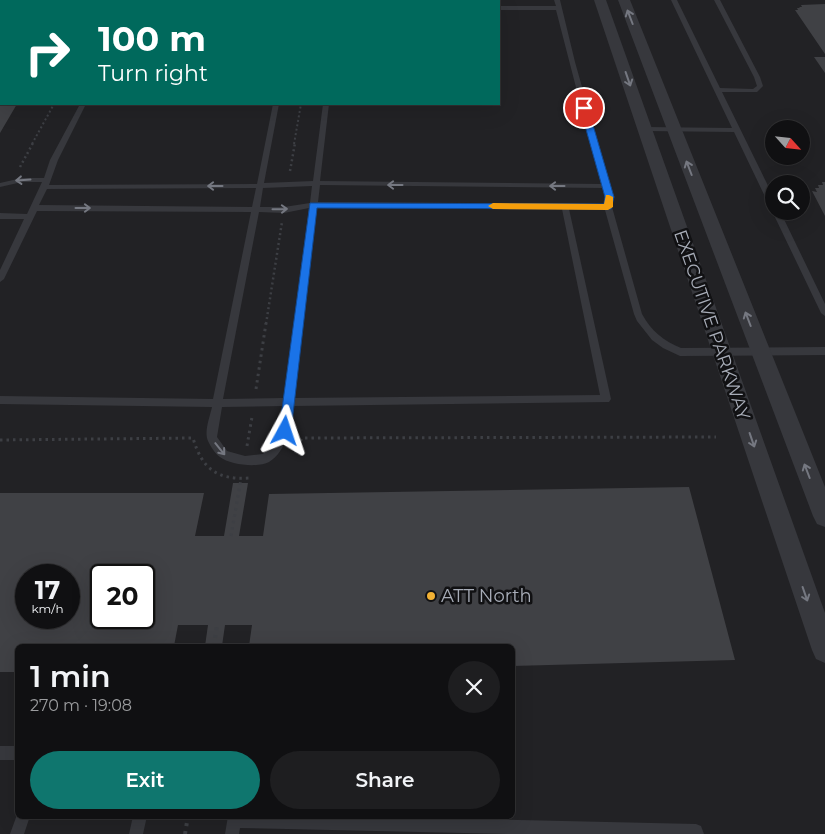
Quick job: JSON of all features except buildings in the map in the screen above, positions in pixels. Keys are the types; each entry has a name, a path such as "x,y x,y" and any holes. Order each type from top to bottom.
{"street":[{"name":"EXECUTIVE PARKWAY","path":"600,0 825,650"},
{"name":"EXECUTIVE PARKWAY","path":"624,0 825,516"}],"lane":[{"path":"674,0 765,189"},
{"path":"717,0 760,86 755,91 718,90"},
{"path":"500,8 558,4 609,197 608,207 636,306 645,329 666,347 680,352 825,351"},
{"path":"0,279 45,184 54,160 82,105"},
{"path":"276,105 212,438 223,454 245,461 266,458 278,445 285,431 326,105"},
{"path":"645,129 736,130"},
{"path":"0,185 22,180 45,184 260,186 317,183 606,186"},
{"path":"34,208 284,210 313,205 608,207"},
{"path":"0,400 288,403 606,399 565,207"},
{"path":"0,216 30,217"},
{"path":"780,220 825,313"},
{"path":"0,753 15,753"},
{"path":"17,834 22,819"},
{"path":"136,834 139,819"},
{"path":"234,824 696,831 697,834"}],"path":[{"path":"18,172 53,105"},
{"path":"288,184 301,105"},
{"path":"231,536 245,461 284,210"},
{"path":"290,458 297,450 302,438 716,437"},
{"path":"0,440 193,438 196,452 201,462 216,474 230,479 256,477"},
{"path":"214,644 217,625"},
{"path":"185,834 188,819"}],"shaded area":[{"path":"500,0 825,0 825,834 0,834 0,105 500,105"}],"slow traffic":[{"path":"493,206 608,207 609,197"}],"place":[{"name":"ATT North","path":"431,596"}],"route":[{"path":"285,431 311,235 313,205 608,207 609,197 584,108"}]}
